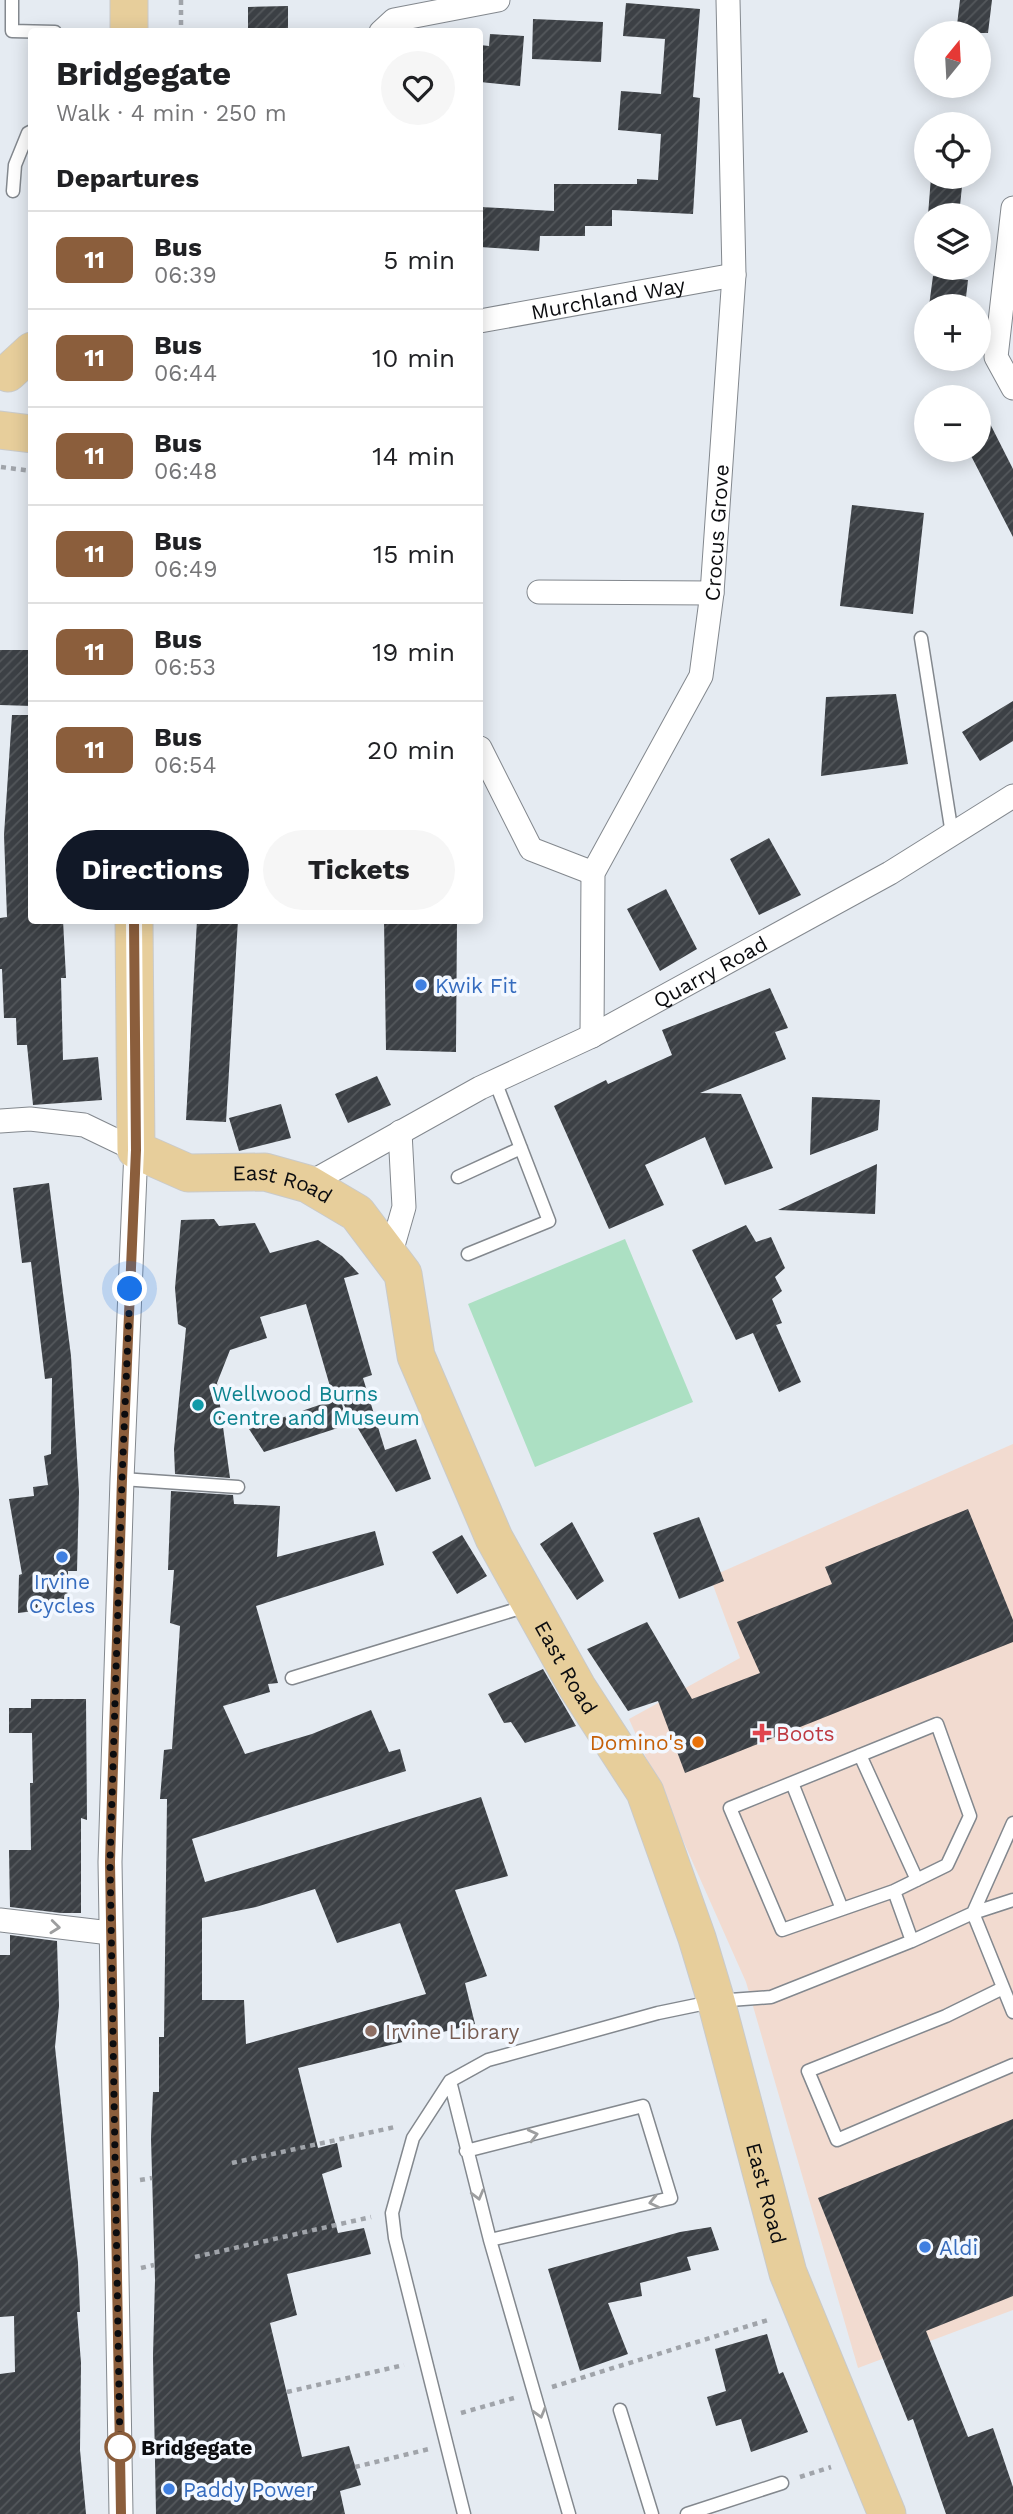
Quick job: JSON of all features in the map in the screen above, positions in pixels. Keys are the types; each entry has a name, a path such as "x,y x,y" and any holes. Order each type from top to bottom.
{"main road":[{"path":"129,0 129,28"},
{"path":"0,430 28,434"},
{"path":"134,924 136,1150"},
{"name":"East Road","path":"136,1150 188,1173 265,1172 308,1184 357,1213 403,1274 416,1356 494,1538 577,1687 645,1792 697,1938 716,2001 788,2273 887,2514"}],"street":[{"path":"385,28 394,20 498,0"},
{"name":"Crocus Grove","path":"592,1036 593,873 701,676 712,593 734,275 728,0"},
{"path":"1013,208 996,357 1013,388"},
{"name":"Murchland Way","path":"483,320 734,275"},
{"path":"539,592 712,593"},
{"path":"483,754 531,849 593,873"},
{"name":"Quarry Road","path":"308,1184 495,1081 592,1036 890,873 1013,796"},
{"path":"0,1121 30,1119 84,1125 136,1150 122,1479 110,1933 121,2514"},
{"path":"390,1256 404,1207 400,1132"},
{"path":"0,1920 110,1933"}],"lane":[{"path":"12,0 12,31 28,31"},
{"path":"13,191 15,164 28,133"},
{"path":"921,638 952,834"},
{"path":"468,1254 549,1222 495,1081"},
{"path":"458,1177 521,1147"},
{"path":"122,1479 238,1487"},
{"path":"292,1678 531,1605"},
{"path":"937,1724 970,1816 947,1865 894,1891 782,1930 730,1808 792,1783 937,1724"},
{"path":"860,1755 916,1880"},
{"path":"792,1783 842,1909"},
{"path":"1013,1823 973,1913 1013,2012"},
{"path":"894,1891 912,1941"},
{"path":"464,2514 395,2238 392,2213 413,2138 450,2081 488,2060 657,2013 716,2001 771,1997 912,1941 973,1913 1013,1900"},
{"path":"1003,1989 946,2016 808,2071 837,2140 1013,2065"},
{"path":"450,2081 490,2240 569,2514"},
{"path":"467,2151 643,2106 671,2197 490,2240"},
{"path":"620,2410 652,2514"},
{"path":"688,2514 782,2483"}],"path":[{"path":"181,0 181,28"},
{"path":"0,467 28,470"},
{"path":"232,2163 425,2121"},
{"path":"195,2258 392,2213"},
{"path":"440,2419 534,2393 803,2309"},
{"path":"287,2392 426,2361"},
{"path":"355,2467 446,2444"},
{"path":"782,2483 863,2457"}],"shaded area":[{"path":"1013,1444 1013,2310 858,2368 746,1982 629,1719 740,1658 710,1577"}],"green space":[{"path":"625,1239 693,1402 535,1467 468,1304"}],"building":[{"path":"960,0 992,0 989,21 957,21"},
{"path":"626,3 700,9 693,97 700,98 693,214 612,210 612,226 585,226 585,236 540,236 539,251 483,247 483,207 554,211 554,184 637,184 637,179 658,180 661,134 618,130 621,91 661,94 665,39 623,36"},
{"path":"288,6 288,28 248,28 248,7"},
{"path":"533,19 603,22 601,62 532,59"},
{"path":"490,34 524,36 520,86 483,82 483,45 489,46"},
{"path":"930,189 962,189 960,203 929,203"},
{"path":"932,280 968,280 966,294 931,294"},
{"path":"991,426 1013,469 1013,537 974,462 991,462"},
{"path":"852,505 924,513 913,614 840,606"},
{"path":"0,650 28,650 28,706 0,705"},
{"path":"896,694 908,764 821,776 826,697"},
{"path":"1013,701 1013,741 980,761 962,732"},
{"path":"12,715 28,715 28,924 63,924 66,978 61,978 63,1060 98,1057 102,1100 33,1105 27,1045 17,1045 16,1018 4,1018 0,918 7,917 4,835"},
{"path":"769,838 801,895 759,915 730,859"},
{"path":"666,889 697,949 660,971 627,909"},
{"path":"197,924 238,924 226,1122 186,1120"},
{"name":"Kwik Fit","path":"384,924 457,924 456,1052 386,1050"},
{"path":"770,988 788,1028 775,1032 786,1059 700,1093 741,1094 773,1168 725,1185 705,1137 645,1165 664,1205 609,1229 554,1106 606,1080 608,1084 672,1055 662,1030"},
{"path":"377,1076 391,1105 348,1123 335,1094"},
{"path":"812,1097 880,1100 878,1130 810,1155"},
{"path":"281,1104 291,1138 239,1151 229,1118"},
{"path":"877,1164 875,1214 778,1210"},
{"path":"49,1183 71,1356 79,1492 77,1571 68,1571 67,1607 18,1613 19,1575 22,1574 9,1499 34,1496 33,1487 48,1485 44,1456 51,1454 52,1378 45,1379 31,1262 22,1263 13,1188"},
{"path":"214,1219 219,1226 255,1223 270,1253 318,1240 342,1256 359,1274 344,1278 372,1375 363,1378 385,1450 416,1439 431,1479 396,1492 341,1400 347,1425 264,1452 249,1429 334,1400 306,1304 260,1317 267,1338 230,1350 217,1383 230,1478 175,1474 174,1449 186,1328 178,1324 175,1288 181,1220"},
{"path":"746,1225 756,1242 771,1237 785,1268 775,1277 782,1291 772,1299 782,1323 776,1325 801,1382 779,1392 753,1333 736,1340 692,1250"},
{"path":"171,1491 233,1495 234,1504 280,1506 277,1557 375,1531 384,1565 256,1606 278,1683 268,1684 270,1692 223,1706 245,1754 312,1734 371,1710 389,1752 400,1749 406,1771 192,1839 205,1882 481,1797 508,1876 455,1890 487,1976 465,1983 475,2024 298,2068 318,2148 337,2143 342,2167 322,2174 338,2233 364,2228 371,2254 287,2274 297,2315 270,2323 302,2457 349,2446 361,2485 340,2491 345,2514 156,2514 153,2356 155,2280 151,2138 153,2092 159,2092 159,2037 164,2037 167,1799 160,1799 164,1750 172,1749 180,1626 170,1623 174,1570 168,1570","holes":["315,1889 337,1943 400,1923 426,1994 246,2044 244,2000 202,2000 202,1918 256,1907"]},
{"path":"968,1509 1013,1620 1013,1642 685,1773 658,1701 628,1711 587,1649 647,1622 692,1699 760,1673 737,1622 832,1584 825,1567"},
{"path":"699,1517 724,1581 679,1599 653,1533"},
{"path":"572,1522 604,1581 577,1600 540,1544"},
{"path":"462,1535 487,1576 457,1594 432,1552"},
{"path":"543,1669 576,1726 525,1743 511,1722 504,1723 488,1694"},
{"path":"31,1699 86,1699 87,1820 81,1818 81,1913 10,1907 9,1850 31,1850 30,1783 33,1783 32,1733 9,1733 9,1708 31,1708"},
{"path":"10,1935 57,1941 59,2006 55,2047 78,2263 80,2450 86,2514 0,2514 0,2374 15,2372 14,2316 0,2317 0,1955 10,1955"},
{"name":"Aldi","path":"1013,2119 1013,2296 926,2331 968,2437 993,2428 1013,2487 1013,2514 946,2514 913,2419 908,2421 818,2198"},
{"path":"711,2227 719,2250 687,2257 691,2270 640,2283 642,2296 608,2303 628,2354 580,2371 548,2269 680,2232"},
{"path":"767,2334 779,2374 783,2372 808,2432 751,2452 741,2419 716,2426 707,2397 726,2391 715,2349"}],"bus line":[{"name":"11","path":"121,2514 110,1862 136,1150 134,924"}],"place":[{"name":"Kwik Fit","path":"421,985"},
{"name":"Wellwood Burns Centre and Museum","path":"198,1405"},
{"name":"Irvine Cycles","path":"62,1557"},
{"name":"Boots","path":"762,1733"},
{"name":"Domino's","path":"698,1742"},
{"name":"Irvine Library","path":"371,2031"},
{"name":"Aldi","path":"925,2247"},
{"name":"Bridgegate","path":"120,2447"},
{"name":"Paddy Power","path":"169,2489"}],"route":[{"path":"120,2447 110,1862 130,1289"}]}
